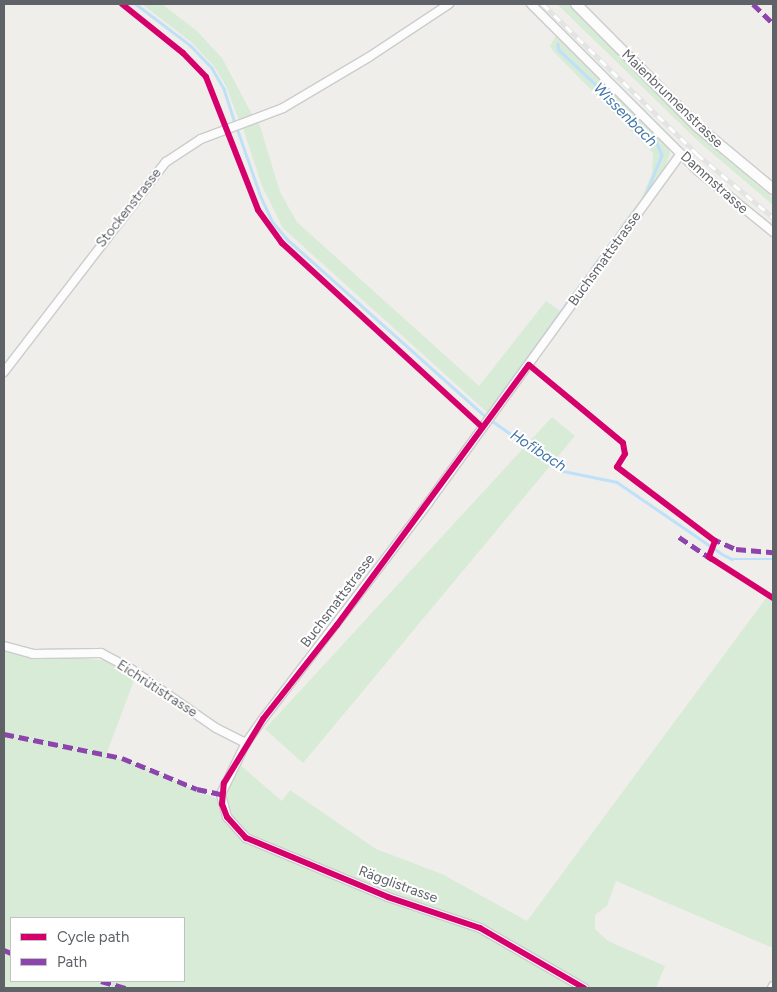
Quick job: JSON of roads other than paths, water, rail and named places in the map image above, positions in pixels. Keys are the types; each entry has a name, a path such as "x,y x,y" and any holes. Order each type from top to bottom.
{"street":[{"name":"Stockenstrasse","path":"4,372 147,182 166,162 201,139 283,108 369,57 450,4"},
{"name":"Dammstrasse","path":"531,4 681,154 734,202 773,232"},
{"name":"Maienbrunnenstrasse","path":"576,4 697,126 773,189"},
{"name":"Buchsmattstrasse","path":"221,794 246,743 529,365 681,154"},
{"name":"Eichrütistrasse","path":"4,646 34,654 101,653 131,669 216,728 246,743"},
{"name":"Rägglistrasse","path":"221,794 227,817 246,838 388,897 480,928 584,988"}],"waterway":[{"name":"Hofibach","path":"136,4 190,45 212,68 224,89 235,122"},
{"name":"Wissenbach","path":"558,44 559,50 656,141 662,155 645,197 592,269"},
{"name":"Hofibach","path":"238,131 261,197 272,221 287,239 487,418"},
{"name":"Wissenbach","path":"493,405 582,282"},
{"name":"Hofibach","path":"491,420 563,471 617,482 732,559 773,559"}],"railway":[{"path":"543,4 697,154 773,217"}]}
